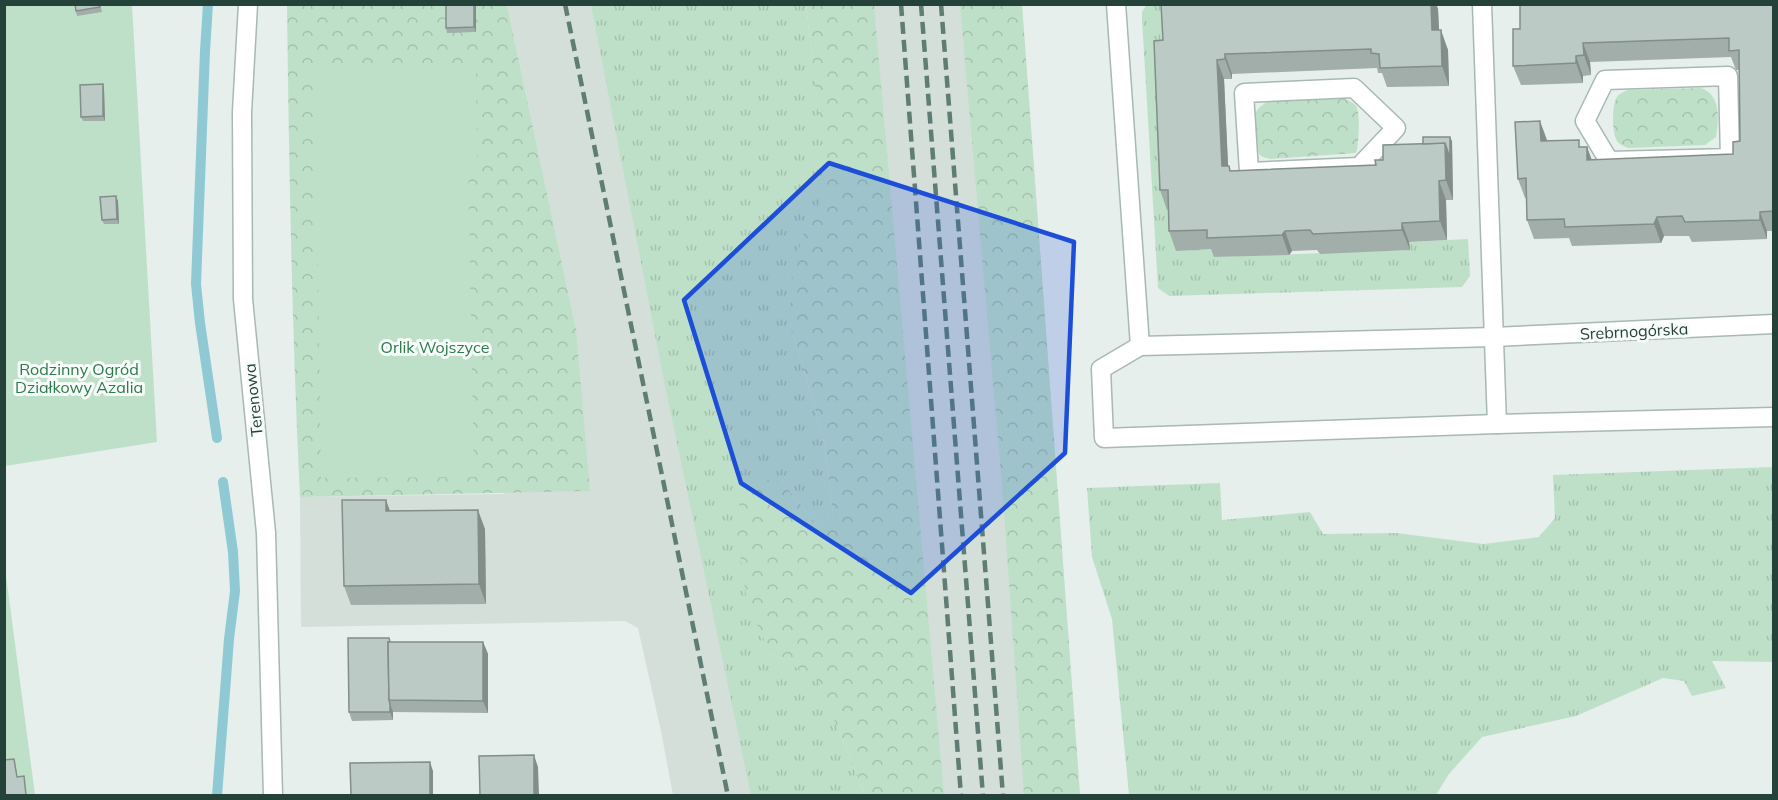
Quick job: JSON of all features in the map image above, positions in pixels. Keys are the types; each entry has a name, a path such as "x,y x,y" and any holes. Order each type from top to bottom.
{"street":[{"name":"Terenowa","path":"248,4 242,112 243,299 266,533 273,795"},
{"path":"1116,4 1140,346 1101,369 1104,438 1773,417"},
{"path":"1482,4 1497,424"},
{"path":"1728,76 1730,158 1609,161 1586,121 1605,80 1728,76"},
{"path":"1354,88 1396,128 1359,167 1249,172 1244,93 1354,88"},
{"name":"Srebrnogórska","path":"1140,346 1494,337 1773,324"}],"highlighted area":[{"path":"829,163 1074,242 1065,453 911,593 741,483 684,300"}],"shaded area":[{"path":"507,5 591,5 761,795 673,795 638,628 625,621 301,627 300,497 504,494 576,329"},
{"path":"856,5 1022,5 1080,795 926,795"}],"green space":[{"path":"1147,4 1319,5 1205,9 1175,209 1214,249 1215,257 1409,250 1409,242 1468,239 1470,276 1462,287 1169,296 1158,288 1142,19 1142,12"},
{"name":"Rodzinny Ogród Działkowy Azalia","path":"5,5 132,5 157,442 5,466"},
{"name":"Orlik Wojszyce","path":"287,5 507,5 576,329 590,491 300,497 291,251"},
{"path":"591,5 806,5 828,192 803,234 790,326 824,441 833,515 819,527 782,482 770,653 818,679 865,795 751,795 664,381"},
{"path":"806,5 874,5 944,795 865,795 818,680 770,653 747,603 737,532 740,500 760,479 782,482 819,527 833,515 824,441 790,326 792,273 803,234 827,191"},
{"path":"960,5 1022,5 1080,795 1024,795 1002,485"},
{"path":"476,65 477,162 468,162 474,477 321,478 315,66"},
{"path":"1701,88 1712,96 1718,115 1716,137 1705,145 1628,148 1617,141 1613,113 1616,99 1621,93 1628,90"},
{"path":"1345,99 1355,105 1358,112 1359,130 1356,153 1270,159 1260,155 1256,142 1255,115 1265,103"},
{"path":"1773,467 1773,662 1712,661 1726,688 1692,696 1684,681 1663,678 1576,716 1482,737 1449,774 1436,795 1129,795 1112,619 1092,557 1087,488 1220,483 1222,520 1310,512 1323,534 1396,533 1483,544 1539,537 1555,518 1553,475"},
{"path":"5,568 35,795 5,795"}],"building":[{"path":"75,4 99,4 100,7 76,11"},
{"path":"446,4 474,4 474,27 446,28"},
{"path":"1161,4 1431,4 1432,30 1441,30 1442,66 1380,68 1379,54 1371,53 1371,49 1225,54 1225,59 1217,60 1222,166 1229,166 1230,171 1376,165 1375,160 1383,160 1383,145 1445,143 1446,180 1439,181 1440,221 1402,223 1402,230 1313,234 1310,230 1285,231 1282,235 1207,238 1207,230 1169,231 1168,190 1160,190 1154,41 1163,40"},
{"path":"1520,4 1773,4 1773,211 1760,212 1760,220 1685,222 1682,216 1657,217 1654,224 1565,227 1564,219 1527,220 1526,178 1518,179 1515,122 1540,121 1541,141 1579,140 1579,147 1587,147 1587,160 1733,154 1733,142 1740,141 1739,50 1729,51 1729,38 1583,43 1584,55 1576,56 1576,63 1513,66 1513,29 1520,29"},
{"path":"103,84 103,116 81,117 80,85"},
{"path":"1423,137 1450,137 1450,158 1445,143 1423,144"},
{"path":"116,196 117,219 102,220 100,197"},
{"path":"342,500 386,500 386,511 478,510 479,584 344,586"},
{"path":"348,638 389,638 390,712 349,712"},
{"path":"388,642 483,642 483,701 389,700"},
{"path":"534,755 534,795 480,795 479,756"},
{"path":"14,759 17,777 24,776 26,795 4,795 4,760"},
{"path":"430,762 430,795 351,795 350,763"}],"waterway":[{"path":"208,4 196,284 217,438"},
{"path":"217,796 235,591 233,552 223,482"}],"railway":[{"path":"565,4 728,796"},
{"path":"901,4 961,796"},
{"path":"921,4 983,796"},
{"path":"941,4 1003,796"}]}
